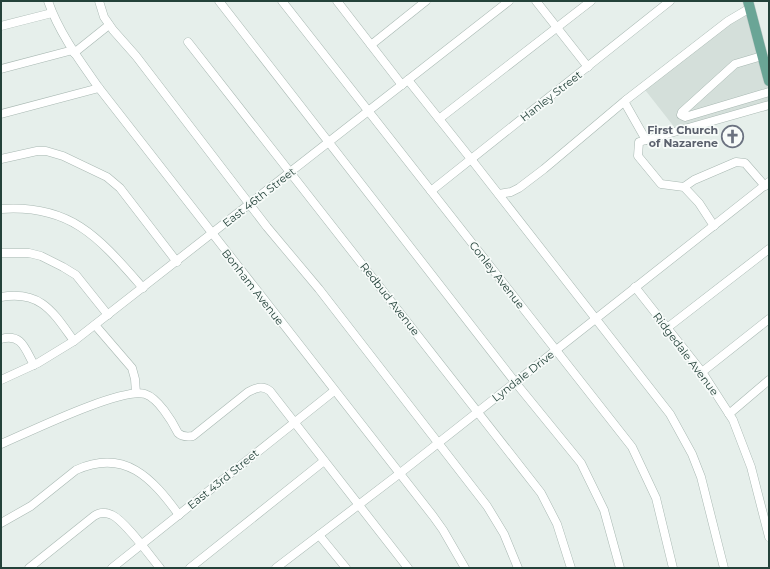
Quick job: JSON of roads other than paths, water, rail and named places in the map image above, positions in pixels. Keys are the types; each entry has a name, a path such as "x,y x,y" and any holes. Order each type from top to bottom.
{"main road":[{"path":"749,4 768,76"}],"street":[{"name":"Bonham Avenue","path":"48,1 52,13 73,51 99,88 443,530 465,568"},
{"path":"99,1 104,17 110,25 136,56 267,227 319,289 487,506 496,519 518,568"},
{"path":"220,1 515,382 577,458 587,475 606,516 620,568"},
{"name":"Conley Avenue","path":"282,1 632,447 656,498 673,568"},
{"path":"336,1 371,45 439,119 670,414 692,454 701,477 724,568"},
{"path":"371,45 426,1"},
{"name":"East 46th Street","path":"1,380 34,365 74,341 509,1"},
{"path":"536,1 588,66"},
{"path":"439,119 590,1"},
{"name":"Hanley Street","path":"431,191 670,1"},
{"path":"499,194 511,192 544,169 626,100 749,4"},
{"path":"1,26 52,13"},
{"path":"1,69 73,51 110,25"},
{"name":"Redbud Avenue","path":"188,42 541,493 557,524 571,568"},
{"path":"762,56 735,64 682,112 681,115 684,117 769,92"},
{"path":"1,114 99,88"},
{"path":"626,100 625,103 646,140"},
{"path":"714,226 699,203 684,187 661,184 638,156 639,142 769,105"},
{"path":"1,159 37,151 46,151 63,156 107,177 120,188 177,262"},
{"path":"684,187 694,180 736,162 745,163 767,184"},
{"name":"Lyndale Drive","path":"279,567 767,184"},
{"path":"1,209 26,209 47,212 74,222 102,243 143,288"},
{"path":"667,328 769,249"},
{"path":"1,253 29,253 41,256 63,267 76,275 108,315"},
{"name":"Ridgedale Avenue","path":"635,287 702,372 733,420 751,467 769,537"},
{"path":"1,297 20,295 28,296 37,300 54,314 74,341"},
{"path":"702,372 769,319"},
{"path":"95,325 132,368 135,379 136,393"},
{"path":"1,339 12,337 18,339 34,365"},
{"path":"728,414 769,380"},
{"path":"1,444 108,400 129,393 145,394 152,398 159,405 178,433 187,437 193,436 248,392 258,388 265,388 270,391 296,422 324,461 408,568"},
{"name":"East 43rd Street","path":"112,568 334,391"},
{"path":"190,568 324,461"},
{"path":"1,523 31,506 76,470 89,465 104,463 126,466 146,477 161,491 179,515"},
{"path":"29,568 94,516 101,513 108,513 120,520 160,568"},
{"path":"319,535 346,568"}],"place":[{"name":"First Church of Nazarene","path":"733,136"}]}
